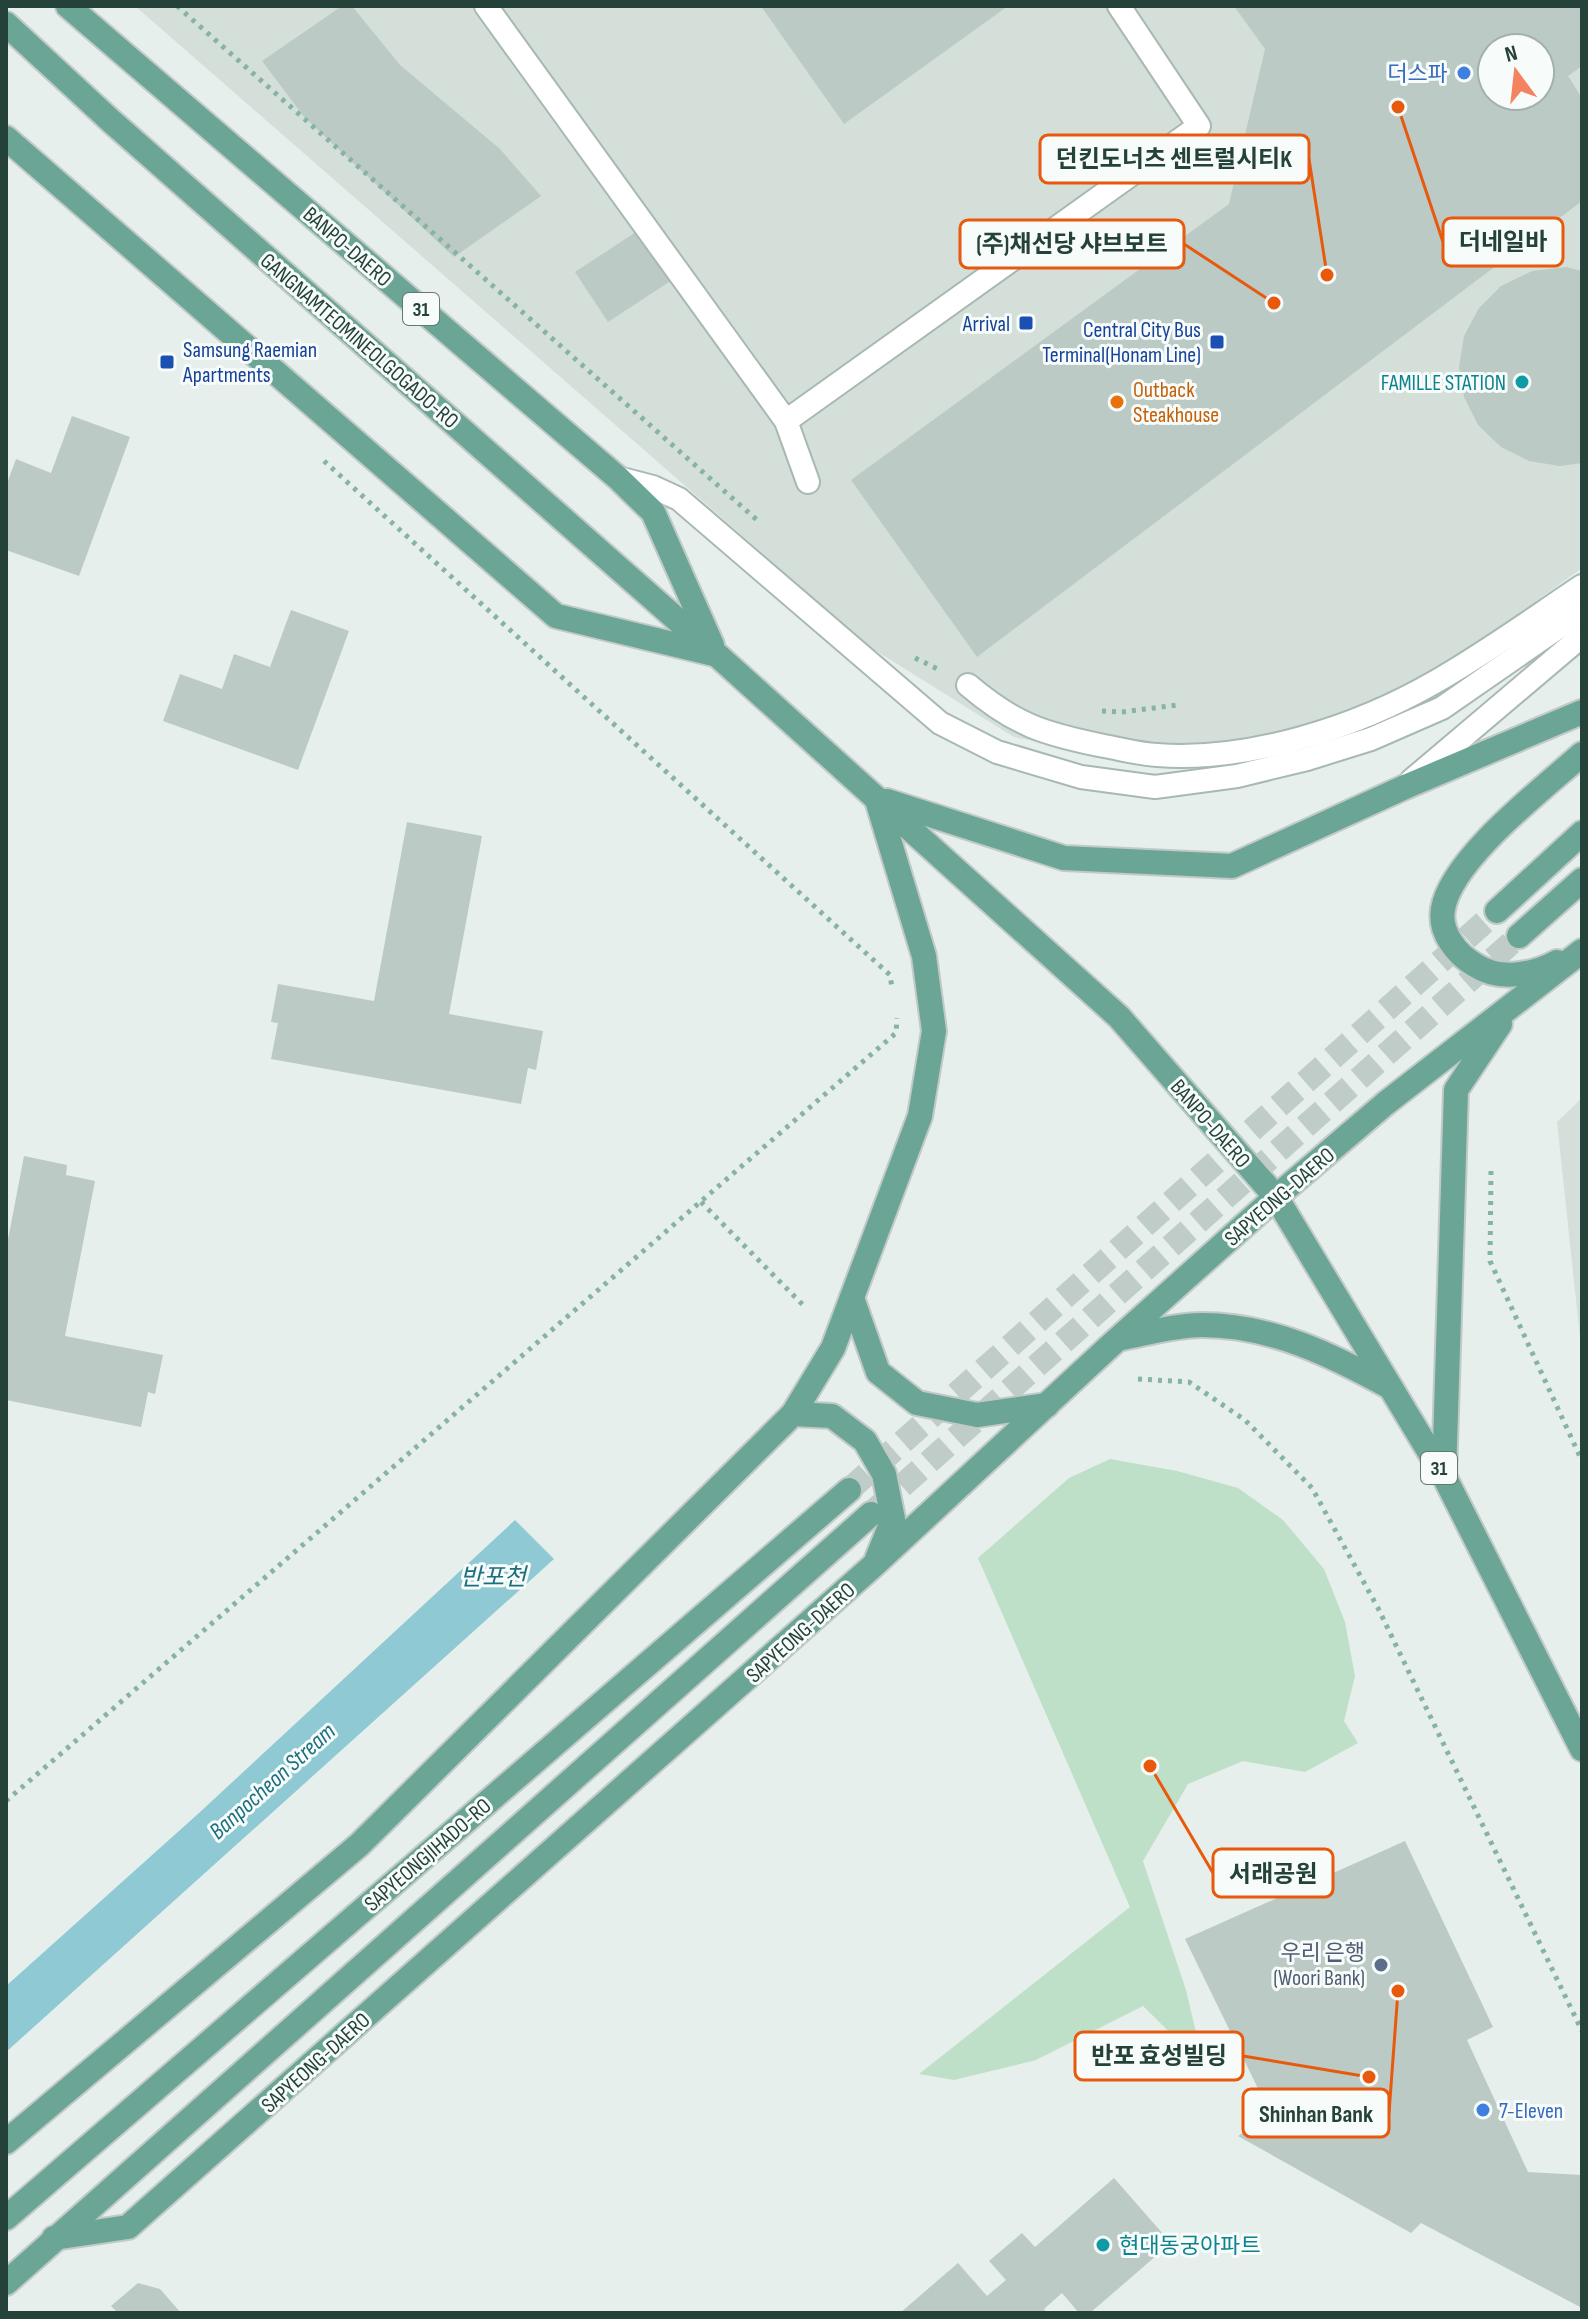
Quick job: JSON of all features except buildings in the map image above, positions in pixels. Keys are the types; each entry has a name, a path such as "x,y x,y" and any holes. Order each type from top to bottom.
{"main road":[{"name":"BANPO-DAERO","path":"68,6 618,478 653,512 716,654 1119,1017 1276,1197 1444,1476 1582,1749"},
{"name":"GANGNAMTEOMINEOLGOGADO-RO","path":"6,24 111,121 716,654"},
{"name":"BANPO-DAERO","path":"8,145 556,616 716,654"},
{"path":"877,797 1064,858 1232,866 1405,787 1582,712"},
{"path":"1582,754 1488,839 1458,878 1443,909 1445,930 1450,942 1463,957 1491,973 1526,973 1550,966 1582,950"},
{"path":"6,2142 359,1845 793,1414 833,1348 920,1116 934,1031 924,956 877,797"},
{"path":"1497,911 1582,833"},
{"path":"1519,936 1582,880"},
{"name":"SAPYEONG-DAERO","path":"54,2238 128,2227 874,1565 1276,1197 1386,1103 1582,950"},
{"path":"1444,1476 1456,1090 1511,1006"},
{"path":"852,1298 878,1372 917,1403 977,1415 1047,1405"},
{"path":"1122,1338 1201,1325 1249,1328 1288,1339 1343,1361 1390,1387"},
{"path":"793,1414 832,1416 865,1441 884,1474 893,1519 874,1565"},
{"name":"SAPYEONGJIHADO-RO","path":"6,2218 849,1490"},
{"name":"SAPYEONGJIHADO-RO","path":"54,2238 871,1514"},
{"path":"6,2283 54,2238"}],"lane":[{"path":"486,6 786,421 808,482"},
{"path":"786,421 1199,126 1119,6"},
{"path":"618,478 653,487 679,499 940,723 997,752 1081,777 1155,787 1237,776 1371,739 1442,708 1582,611"},
{"path":"968,685 1016,721 1069,739 1158,755 1245,750 1329,729 1382,709 1448,674 1582,586"},
{"path":"1405,787 1582,636"}],"path":[{"path":"177,6 767,529"},
{"path":"312,451 890,975 895,999"},
{"path":"909,654 944,673"},
{"path":"1093,710 1122,712 1177,705"},
{"path":"6,1801 896,1033 897,1010"},
{"path":"1491,1171 1490,1261 1582,1461"},
{"path":"701,1202 805,1307"},
{"path":"1138,1379 1189,1382 1245,1420 1312,1488 1378,1608 1582,2031"}],"shaded area":[{"path":"135,6 1582,6 1582,568 1408,695 1175,768 1014,737 870,647"},
{"path":"1582,1098 1582,1356 1557,1122"}],"green space":[{"path":"1110,1459 1177,1471 1238,1488 1283,1520 1324,1569 1345,1622 1355,1676 1344,1721 1358,1743 1305,1772 1243,1761 1188,1784 1143,1861 1186,1990 1204,2066 1143,2006 1036,2060 954,2080 919,2074 1130,1907 978,1558 1069,1478"}],"water":[{"name":"반포천","path":"515,1520 554,1559 6,2052 6,1986 199,1813"}],"tunnel":[{"path":"849,1490 1497,911"},
{"path":"875,1510 1519,936"}],"place":[{"name":"더스파","path":"1464,73"},
{"name":"더네일바","path":"1398,107"},
{"name":"던킨도너츠 센트럴시티K","path":"1327,275"},
{"name":"(주)채선당 샤브보트","path":"1274,303"},
{"name":"Arrival","path":"1026,323"},
{"name":"Central City Bus Terminal(Honam Line)","path":"1217,342"},
{"name":"Samsung Raemian Apartments","path":"167,362"},
{"name":"FAMILLE STATION","path":"1522,382"},
{"name":"Outback Steakhouse","path":"1117,402"},
{"name":"서래공원","path":"1150,1766"},
{"name":"우리 은행 (Woori Bank)","path":"1381,1965"},
{"name":"Shinhan Bank","path":"1398,1991"},
{"name":"반포 효성빌딩","path":"1369,2077"},
{"name":"7-Eleven","path":"1483,2110"},
{"name":"현대동궁아파트","path":"1103,2245"}],"water label":[{"name":"Banpocheon Stream","path":"272,1781"}]}
